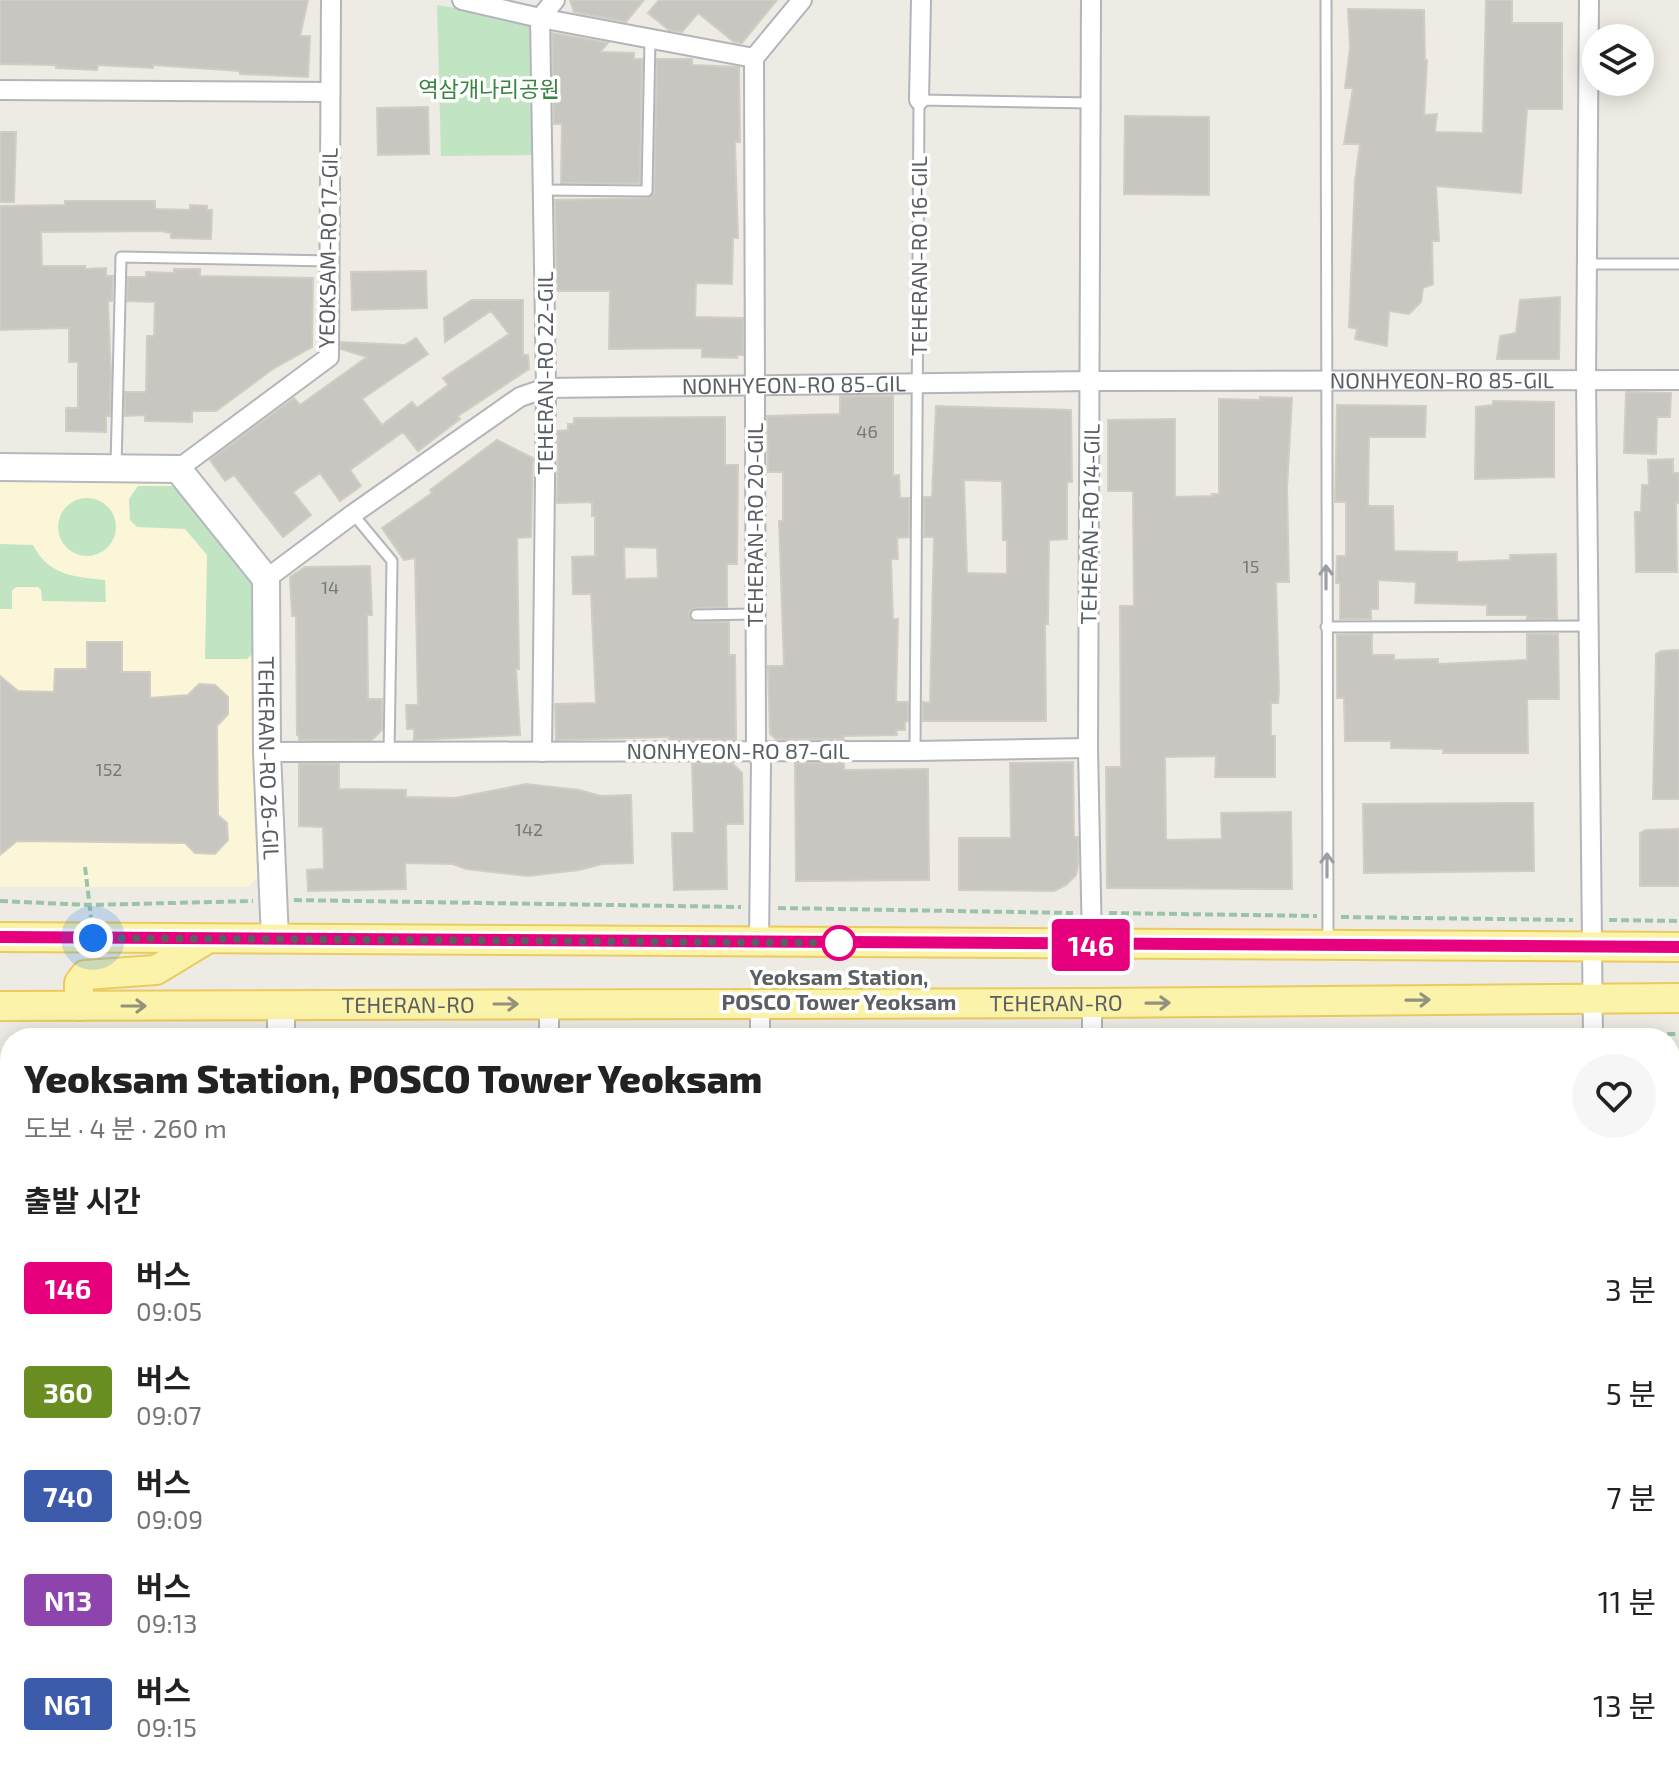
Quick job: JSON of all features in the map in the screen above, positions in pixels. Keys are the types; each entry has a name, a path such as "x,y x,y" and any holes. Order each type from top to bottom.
{"main road":[{"path":"0,937 1092,945 1328,930 1591,933 1679,947"},
{"path":"79,1006 79,983 85,975 156,970 207,939"},
{"name":"TEHERAN-RO","path":"0,1006 1679,998"}],"street":[{"name":"YEOKSAM-RO 17-GIL","path":"178,469 329,357 331,0"},
{"path":"463,0 540,18 754,58 802,0"},
{"path":"540,18 555,0"},
{"name":"TEHERAN-RO 16-GIL","path":"919,100 921,0"},
{"name":"TEHERAN-RO 14-GIL","path":"1091,0 1088,748 1092,945"},
{"path":"1589,0 1586,379 1593,1028"},
{"name":"TEHERAN-RO 22-GIL","path":"540,18 546,388 542,752"},
{"name":"TEHERAN-RO 20-GIL","path":"754,58 754,614 756,751 761,761 759,943"},
{"path":"0,90 330,92"},
{"name":"NONHYEON-RO 85-GIL","path":"266,579 520,397 546,388 755,383 1679,380"},
{"path":"0,467 178,469 266,579"},
{"name":"TEHERAN-RO 26-GIL","path":"266,579 267,752 275,939"},
{"name":"NONHYEON-RO 87-GIL","path":"267,752 1088,748"},
{"path":"760,1002 760,1028"},
{"path":"1092,1003 1092,1028"},
{"path":"549,1004 549,1028"},
{"path":"281,1006 281,1028"}],"lane":[{"path":"1326,0 1328,930"},
{"path":"544,190 647,191 650,39"},
{"path":"919,100 1092,103"},
{"name":"TEHERAN-RO 16-GIL","path":"915,751 919,100"},
{"path":"116,467 121,257 330,261"},
{"path":"1588,264 1679,264"},
{"path":"353,514 392,561 389,753"},
{"path":"696,615 754,614"},
{"path":"1326,627 1589,626"}],"path":[{"path":"85,867 93,938"},
{"path":"0,901 89,905 273,900 1092,913 1328,930 1591,933 1679,921"}],"shaded area":[{"path":"0,478 177,480 258,578 265,870 248,887 0,887"}],"green space":[{"name":"역삼개나리공원","path":"437,5 540,22 539,155 441,156"},
{"path":"138,486 172,486 180,490 253,581 254,652 247,659 205,659 207,555 185,529 137,527 130,520 129,499"},
{"path":"87,498 108,506 116,527 108,548 87,556 66,548 58,527 66,506"},
{"path":"0,544 33,545 46,563 63,573 105,580 106,602 42,601 38,587 16,587 12,591 12,609 0,609"}],"building":[{"path":"0,0 308,0 300,36 310,36 308,77 153,65 153,68 98,65 97,70 56,68 56,65 0,64"},
{"path":"570,0 644,0 626,22 574,12"},
{"path":"659,0 777,0 742,43 734,42 698,13 682,32 669,30 648,13"},
{"path":"1486,0 1512,0 1512,23 1562,23 1562,109 1527,109 1521,193 1436,186 1439,241 1432,241 1433,284 1423,288 1421,302 1409,314 1389,311 1387,346 1355,339 1357,329 1349,327 1355,180 1360,144 1344,144 1353,88 1345,88 1350,47 1348,9 1424,10 1427,60 1424,115 1437,114 1435,132 1483,133"},
{"path":"552,33 608,43 600,52 634,53 634,59 642,59 640,183 561,183 562,124 554,124"},
{"path":"657,59 692,59 692,65 739,67 740,142 735,142 738,238 733,238 732,284 696,283 695,317 743,318 743,355 737,355 737,358 702,357 702,348 609,349 610,291 557,291 555,200 647,198 654,194"},
{"path":"428,107 429,154 378,155 377,108"},
{"path":"1125,116 1209,117 1209,195 1124,194"},
{"path":"0,132 16,132 14,202 0,202"},
{"path":"65,201 155,201 155,209 190,210 190,205 207,206 207,210 212,210 211,239 171,238 171,233 161,231 41,232 42,266 106,268 106,276 113,276 112,301 108,301 111,374 110,416 106,416 106,432 66,431 66,408 78,408 78,362 69,362 69,328 0,330 0,206 65,205"},
{"path":"174,269 200,269 200,276 313,278 312,347 273,369 216,411 192,411 192,422 145,421 145,415 125,416 125,392 146,392 147,336 154,336 155,302 127,301 128,277 146,277 146,272 174,273"},
{"path":"426,271 427,308 352,310 351,272"},
{"path":"1560,297 1559,359 1497,359 1500,336 1516,333 1520,300"},
{"path":"472,300 523,300 523,355 528,355 529,369 458,416 460,419 418,451 403,432 350,470 361,486 340,501 320,473 293,492 311,515 283,537 234,475 225,481 210,460 294,398 300,405 367,357 341,349 341,342 405,345 416,338 428,354 362,399 382,425 412,402 417,408 448,385 443,378 509,334 491,311 445,342 444,318"},
{"path":"1626,392 1671,393 1670,417 1657,417 1656,454 1624,453"},
{"path":"840,396 893,396 893,476 899,475 900,498 909,498 909,537 897,538 898,559 891,559 893,619 898,619 896,702 908,702 908,721 905,722 905,730 896,730 897,735 776,739 770,734 768,666 784,666 779,521 783,521 783,472 768,472 767,416 840,414"},
{"path":"1260,397 1292,398 1287,488 1289,582 1276,582 1279,691 1278,703 1271,703 1275,777 1215,777 1216,756 1165,757 1166,840 1222,839 1221,813 1291,812 1292,889 1107,888 1106,767 1121,767 1120,606 1134,606 1133,491 1108,491 1108,420 1175,419 1175,497 1212,496 1219,494 1219,399 1260,400"},
{"path":"1493,401 1554,402 1554,477 1475,479 1476,407 1493,405"},
{"path":"1337,405 1426,406 1425,437 1369,437 1368,506 1393,506 1394,551 1457,552 1457,562 1510,560 1510,555 1556,554 1557,619 1487,615 1487,605 1415,603 1416,582 1378,580 1378,609 1371,609 1371,619 1340,619 1337,556 1346,556 1346,502 1335,502"},
{"path":"936,406 1071,410 1072,482 1067,482 1067,539 1049,540 1048,624 1045,624 1046,721 923,721 923,702 930,703 934,537 924,537 924,497 932,497","holes":["964,480 1002,481 1007,574 967,573"]},
{"path":"725,417 725,465 738,465 737,564 727,564 727,607 695,608 689,616 695,622 729,622 729,655 735,655 736,739 556,740 555,704 596,703 591,594 573,594 572,557 595,556 595,516 592,516 592,502 557,503 558,431 568,430 568,424 574,424 574,418","holes":["624,547 657,548 658,578 625,579"]},
{"path":"497,440 533,458 531,537 517,538 519,669 516,669 520,735 414,740 414,729 407,729 406,705 418,705 415,558 404,560 382,528 432,493 430,490"},
{"path":"1673,459 1673,473 1679,473 1677,572 1636,572 1635,512 1641,512 1642,485 1649,485 1648,460"},
{"path":"370,566 372,615 367,615 368,699 382,699 382,730 372,740 299,740 296,616 292,616 290,577 305,567"},
{"path":"1372,634 1372,655 1394,655 1394,660 1438,659 1438,664 1527,660 1527,634 1558,634 1559,699 1527,699 1528,753 1443,753 1443,749 1391,748 1391,741 1345,741 1344,698 1337,698 1337,635"},
{"path":"87,642 122,642 122,672 150,672 150,698 188,695 199,684 215,685 228,697 228,714 217,726 218,815 227,823 228,840 215,854 195,853 185,843 17,841 0,855 0,676 18,691 54,692 55,669 87,669"},
{"path":"1679,650 1679,799 1653,799 1656,654"},
{"path":"1073,762 1074,837 1078,837 1076,875 1054,891 959,890 959,838 1011,838 1010,763"},
{"path":"692,763 732,763 742,773 743,824 726,824 727,889 674,890 672,833 694,833"},
{"path":"795,763 844,763 844,770 928,769 929,880 796,881"},
{"path":"299,764 339,764 339,789 406,790 406,797 455,798 526,784 579,790 601,796 631,795 633,863 602,864 528,876 466,869 453,864 405,863 406,889 308,891 307,870 324,869 323,827 299,826"},
{"path":"1533,803 1534,871 1364,873 1363,804"},
{"path":"1679,829 1679,886 1640,886 1640,833"}],"bus line":[{"name":"146","path":"0,937 1679,947"}],"place":[{"name":"Yeoksam Station, POSCO Tower Yeoksam","path":"839,943"}],"route":[{"path":"93,938 852,943 839,943"}]}
